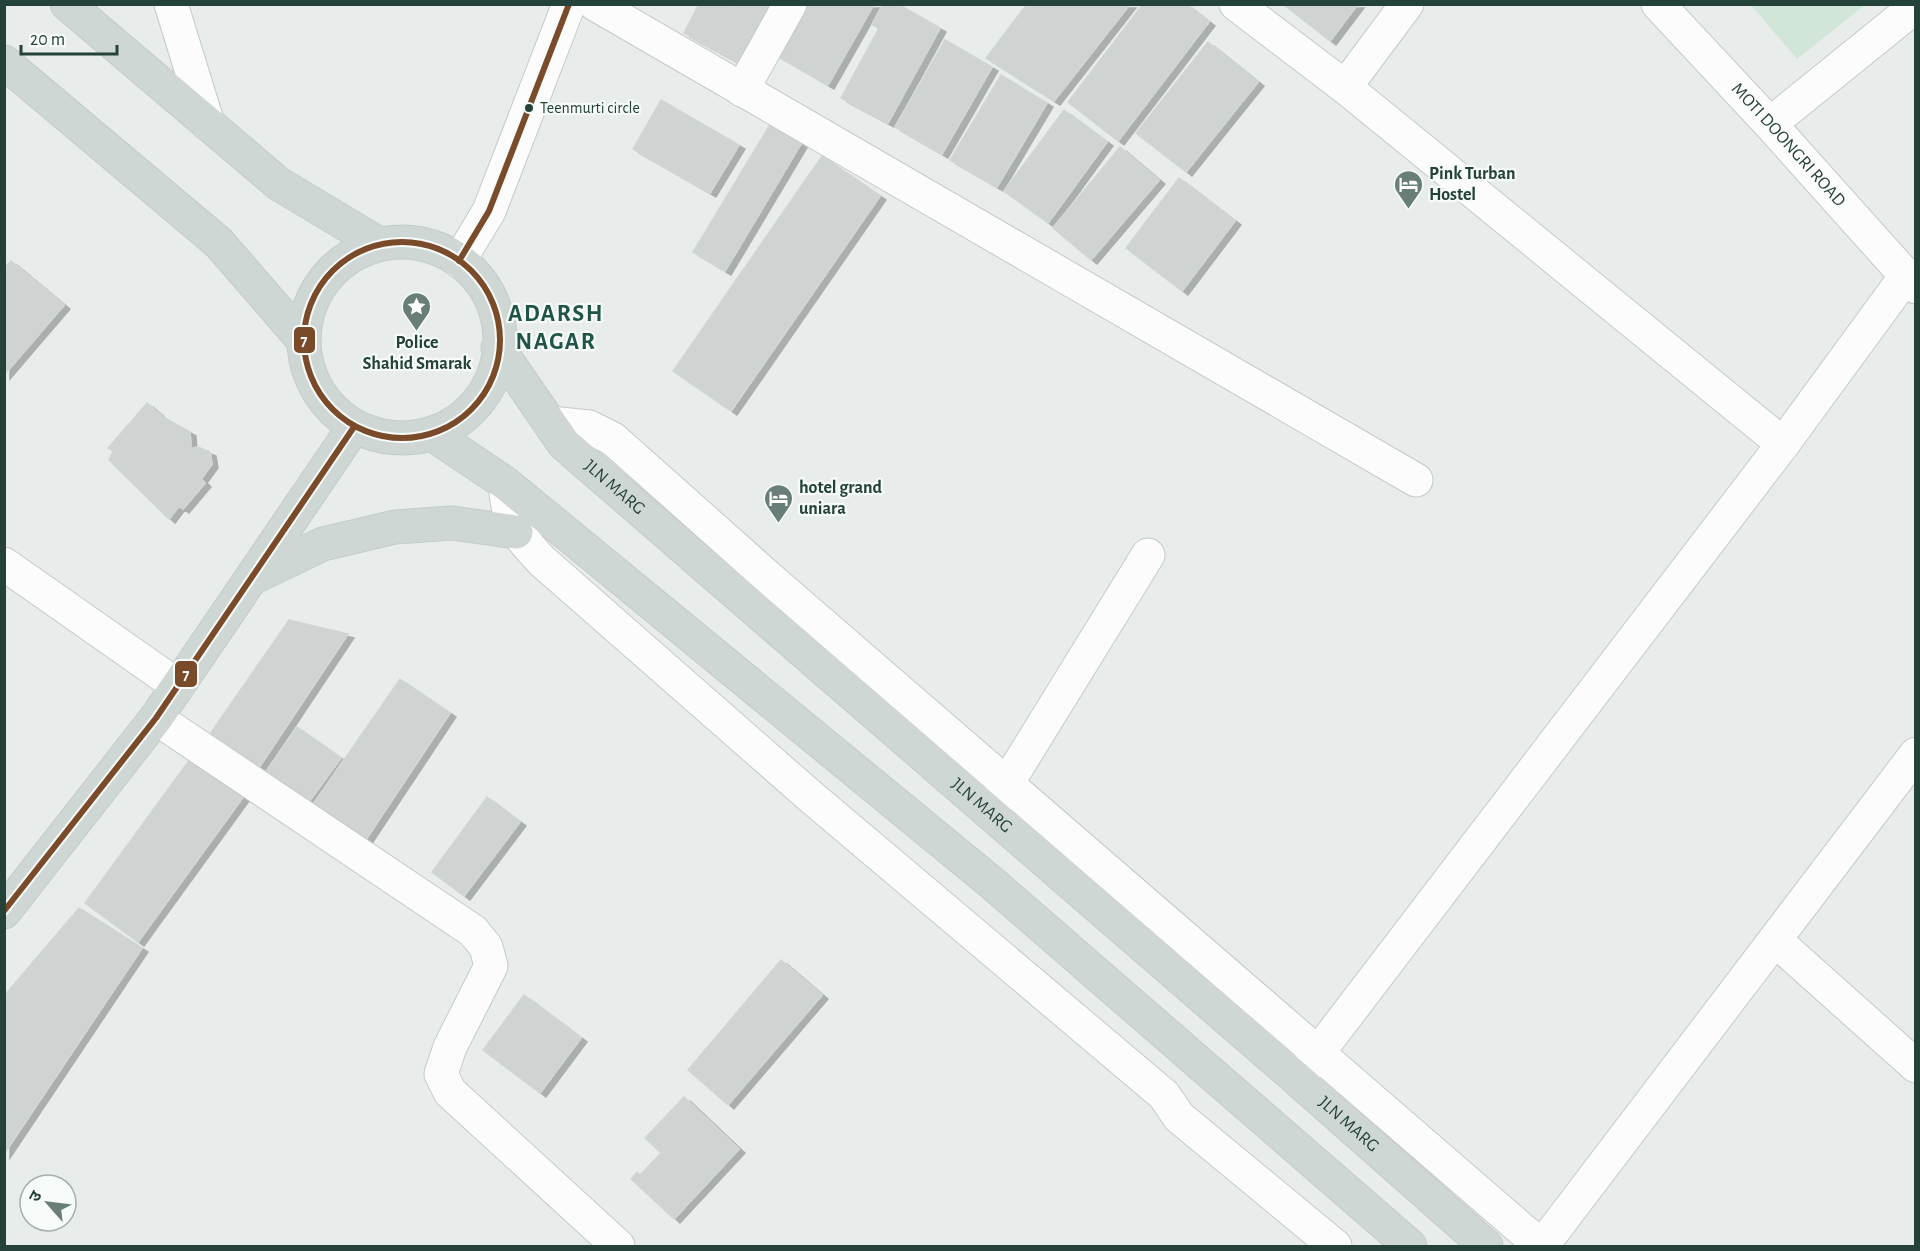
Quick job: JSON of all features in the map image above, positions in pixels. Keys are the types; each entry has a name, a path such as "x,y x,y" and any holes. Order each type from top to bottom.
{"main road":[{"path":"67,4 279,184 379,244"},
{"path":"4,62 219,243 303,340"},
{"path":"414,242 446,252 476,274 495,307 500,329 497,367 480,400 463,418 432,434 388,438 354,427 325,403 310,375 303,340 307,312 324,280 348,258 379,244 414,242"},
{"name":"JLN MARG","path":"498,348 564,444 989,812 1307,1067 1486,1246"},
{"path":"4,912 156,718 354,427"},
{"path":"432,434 505,483 992,883 1410,1246"},
{"path":"250,578 323,544 395,527 452,523 516,532"}],"street":[{"path":"171,4 208,124"},
{"path":"459,261 489,211 569,4"},
{"path":"595,4 1416,480"},
{"path":"742,90 790,4"},
{"path":"1236,4 1345,87 1784,444"},
{"path":"1345,87 1407,4"},
{"name":"MOTI DOONGRI ROAD","path":"1658,4 1911,281"},
{"path":"1770,124 1916,6"},
{"path":"1307,1067 1911,281"},
{"path":"550,423 589,427 613,439 1006,784 1307,1067 1542,1246 1916,754"},
{"path":"505,483 507,508 516,532 542,561 801,789 1164,1095 1179,1117 1335,1246"},
{"path":"989,812 1148,555"},
{"path":"4,564 178,686"},
{"path":"156,718 473,931 486,947 490,957 490,966 450,1047 441,1074 450,1092 618,1246"},
{"path":"1775,940 1916,1066"}],"green space":[{"path":"1751,5 1865,5 1797,59"}],"building":[{"path":"699,4 724,4 766,27 745,66 684,33"},
{"path":"724,4 779,4 766,27"},
{"path":"809,4 874,4 828,85 771,52 791,35"},
{"path":"883,4 898,4 940,28 888,123 841,98 879,28 872,25"},
{"path":"1027,4 1130,4 1054,101 986,58"},
{"path":"1143,4 1186,4 1209,22 1118,141 1068,102"},
{"path":"1283,4 1358,4 1330,41"},
{"path":"945,40 992,67 942,154 895,127"},
{"path":"1208,42 1258,82 1186,172 1136,133"},
{"path":"1001,75 1047,103 997,187 950,160"},
{"path":"661,100 739,145 710,193 633,149"},
{"path":"1064,110 1107,142 1048,223 1004,191"},
{"path":"774,118 805,137 725,271 693,252"},
{"path":"1120,147 1159,180 1091,260 1053,228"},
{"path":"822,156 880,196 731,411 673,371"},
{"path":"1179,178 1235,221 1182,291 1126,248"},
{"path":"11,261 64,305 4,375 4,268"},
{"path":"147,403 163,417 190,432 191,449 198,447 210,452 212,464 201,479 205,483 183,509 179,506 169,519 109,460 113,451 108,448"},
{"path":"289,620 348,634 256,772 207,738"},
{"path":"400,679 450,713 363,844 312,806"},
{"path":"297,727 341,758 306,806 263,776"},
{"path":"201,744 254,782 138,942 85,903"},
{"path":"487,797 520,822 464,896 432,872"},
{"path":"79,908 142,948 4,1154 4,996"},
{"path":"781,960 822,995 728,1105 688,1070"},
{"path":"524,995 581,1038 540,1093 483,1050"},
{"path":"684,1097 739,1149 674,1219 631,1179 637,1172 640,1175 661,1153 645,1138"}],"transit line":[{"name":"7","path":"459,261 489,211 569,4"},
{"name":"7","path":"402,242 430,246 448,254 464,264 478,278 496,312 500,340 496,368 488,386 478,402 464,416 430,434 402,438 374,434 356,426 340,416 326,402 308,368 304,340 308,312 316,294 326,278 340,264 374,246 402,242"},
{"name":"7","path":"4,911 156,718 354,427"}],"place":[{"name":"Teenmurti circle","path":"529,108"},
{"name":"Pink Turban Hostel","path":"1408,210"},
{"name":"Police Shahid Smarak","path":"417,332"},
{"name":"hotel grand uniara","path":"778,524"}],"district":[{"name":"ADARSH NAGAR","path":"556,328"}]}
